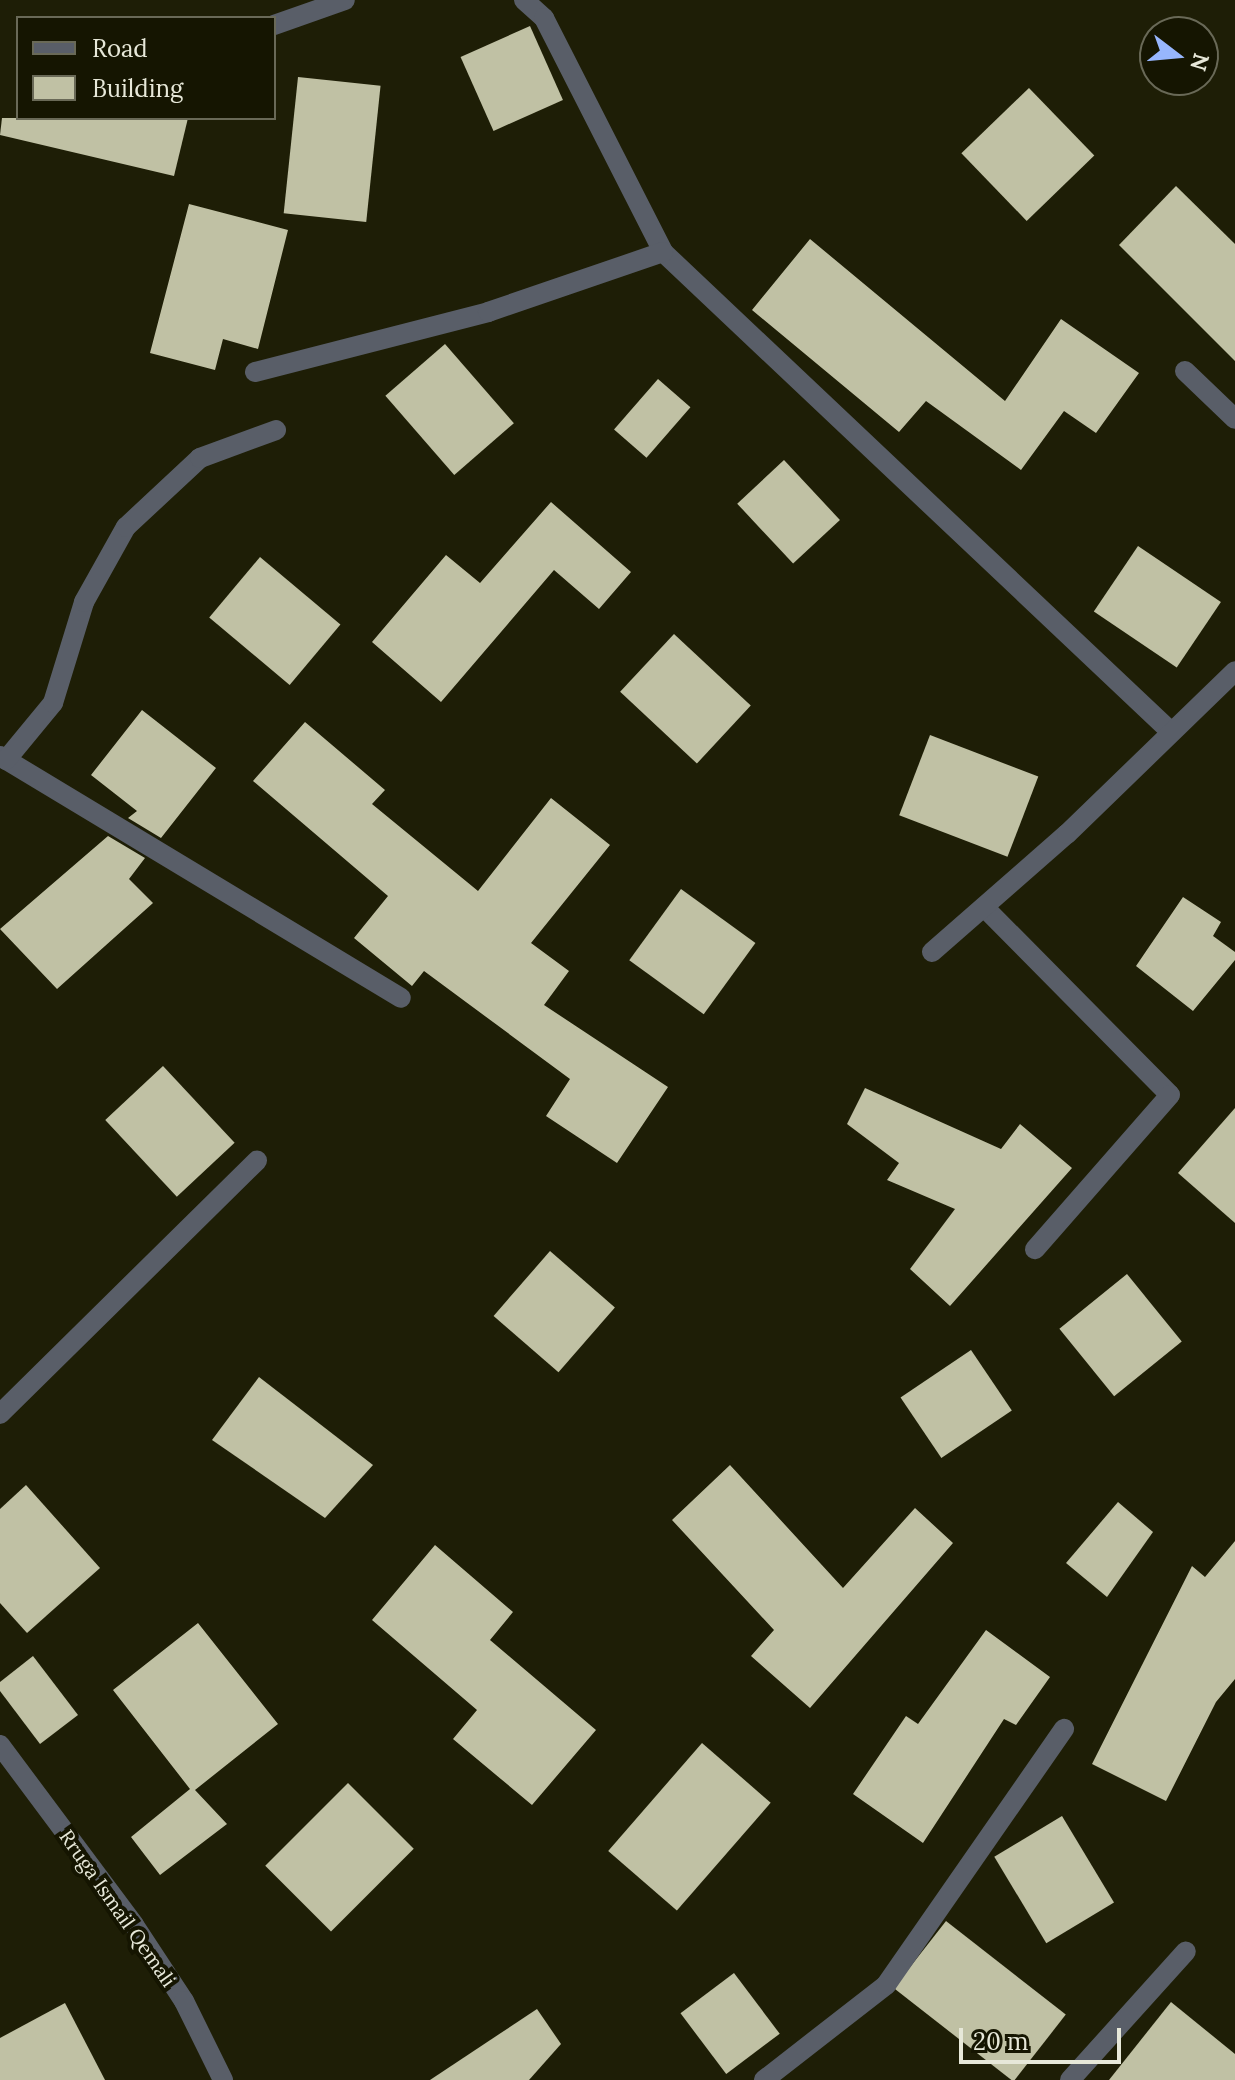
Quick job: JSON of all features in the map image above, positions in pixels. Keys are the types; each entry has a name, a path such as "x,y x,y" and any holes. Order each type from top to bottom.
{"street":[{"path":"276,24 345,0"},
{"path":"524,0 544,18 663,252 1170,731"},
{"path":"255,372 488,312 663,252"},
{"path":"1185,371 1235,419"},
{"path":"276,430 200,458 126,527 84,602 53,703 3,758 401,998"},
{"path":"932,952 1235,671"},
{"path":"984,907 1170,1095 1035,1249"},
{"path":"0,1414 257,1161"},
{"path":"764,2080 886,1985 1064,1729"},
{"name":"Rruga Ismail Qemali","path":"0,1745 134,1925 184,2001 223,2080"},
{"path":"1070,2080 1186,1951"}],"building":[{"path":"530,26 563,100 494,131 461,57"},
{"path":"298,77 381,86 366,222 284,213"},
{"path":"1029,88 1094,156 1027,221 961,153"},
{"path":"2,118 188,120 174,176 0,135"},
{"path":"1176,186 1235,244 1235,361 1119,245"},
{"path":"189,204 288,230 258,349 223,339 215,370 150,353"},
{"path":"810,239 1005,401 1061,319 1139,373 1096,433 1064,411 1021,470 926,401 899,432 752,310"},
{"path":"445,344 514,423 454,475 385,396"},
{"path":"658,379 690,407 646,458 614,430"},
{"path":"784,460 840,520 793,564 737,504"},
{"path":"551,502 631,572 599,609 554,570 441,702 372,642 446,555 480,583"},
{"path":"1138,546 1221,602 1177,667 1094,611"},
{"path":"260,557 340,624 290,685 209,618"},
{"path":"674,634 751,706 697,763 620,692"},
{"path":"142,710 216,768 161,838 128,818 137,811 91,775"},
{"path":"305,722 385,790 372,804 478,891 551,798 610,845 531,943 569,971 544,1005 668,1087 617,1163 546,1116 570,1079 424,971 412,986 354,938 388,896 253,781"},
{"path":"930,735 1038,777 1007,857 899,815"},
{"path":"108,836 145,858 129,879 153,903 57,989 0,929"},
{"path":"681,889 755,943 704,1014 629,960"},
{"path":"1183,897 1221,922 1213,936 1235,952 1235,960 1193,1011 1136,966"},
{"path":"163,1066 235,1143 177,1197 105,1120"},
{"path":"865,1088 1001,1149 1020,1124 1072,1168 950,1306 910,1269 955,1209 887,1180 899,1163 847,1124"},
{"path":"1235,1108 1235,1223 1178,1173"},
{"path":"550,1251 615,1307 558,1372 494,1316"},
{"path":"1127,1274 1182,1342 1114,1396 1059,1329"},
{"path":"971,1350 1012,1411 941,1458 901,1398"},
{"path":"259,1377 373,1465 325,1518 212,1440"},
{"path":"730,1465 843,1588 915,1508 953,1543 810,1708 751,1656 774,1630 672,1520"},
{"path":"26,1485 100,1568 27,1633 0,1603 0,1509"},
{"path":"1118,1502 1153,1532 1107,1597 1066,1563"},
{"path":"1235,1541 1235,1679 1216,1702 1166,1801 1092,1764 1192,1566 1205,1577"},
{"path":"435,1545 513,1612 490,1640 596,1730 532,1805 453,1739 477,1710 372,1620"},
{"path":"198,1623 278,1724 195,1790 227,1824 160,1875 131,1837 190,1789 113,1690"},
{"path":"986,1630 1050,1677 1016,1725 1004,1719 923,1843 853,1794 906,1716 918,1724"},
{"path":"33,1656 78,1715 40,1744 0,1691 0,1682"},
{"path":"702,1743 771,1803 677,1911 608,1851"},
{"path":"348,1783 414,1849 331,1931 265,1866"},
{"path":"1062,1816 1114,1903 1046,1943 994,1857"},
{"path":"946,1921 1066,2015 1015,2080 1011,2080 894,1988"},
{"path":"734,1973 780,2034 726,2074 680,2013"},
{"path":"1171,2002 1235,2054 1235,2080 1109,2080"},
{"path":"65,2003 105,2080 0,2080 0,2038"},
{"path":"537,2009 561,2044 529,2080 430,2080"}]}
